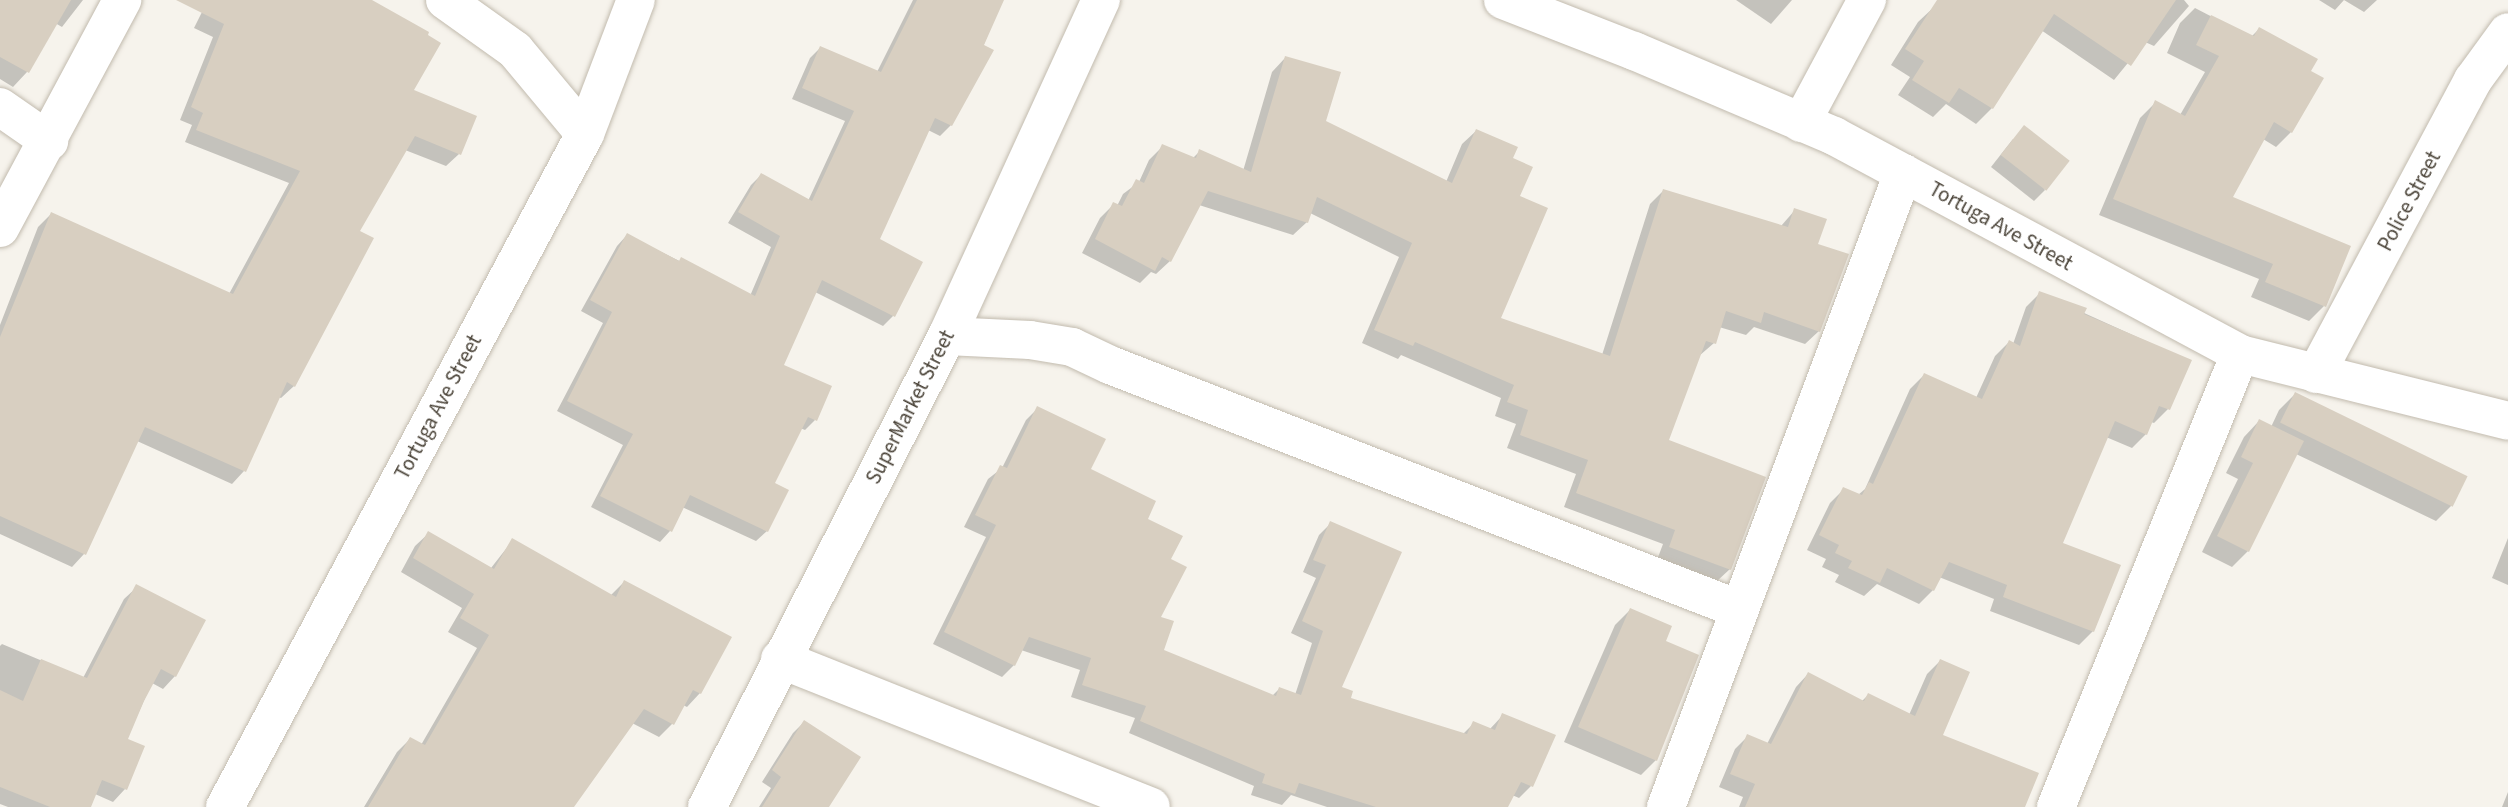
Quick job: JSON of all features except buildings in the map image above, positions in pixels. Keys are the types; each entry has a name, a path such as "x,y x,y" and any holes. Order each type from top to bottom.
{"street":[{"path":"0,228 49,141 122,0"},
{"path":"445,0 515,50 585,134"},
{"name":"Tortuga Ave Street","path":"225,807 585,134 636,0"},
{"name":"SuperMarket Street","path":"707,807 780,659 947,336 1101,0"},
{"name":"Tortuga Ave Street","path":"1503,0 1681,70 1834,136 2240,354 2508,421"},
{"path":"1801,123 1867,0"},
{"name":"Police Street","path":"2316,374 2473,80 2508,32"},
{"path":"0,107 49,141"},
{"path":"1666,807 1738,608 1903,173"},
{"path":"947,336 1030,341 1072,347 1110,365 1738,608"},
{"path":"2056,807 2240,354"},
{"path":"780,659 1151,807"}]}
